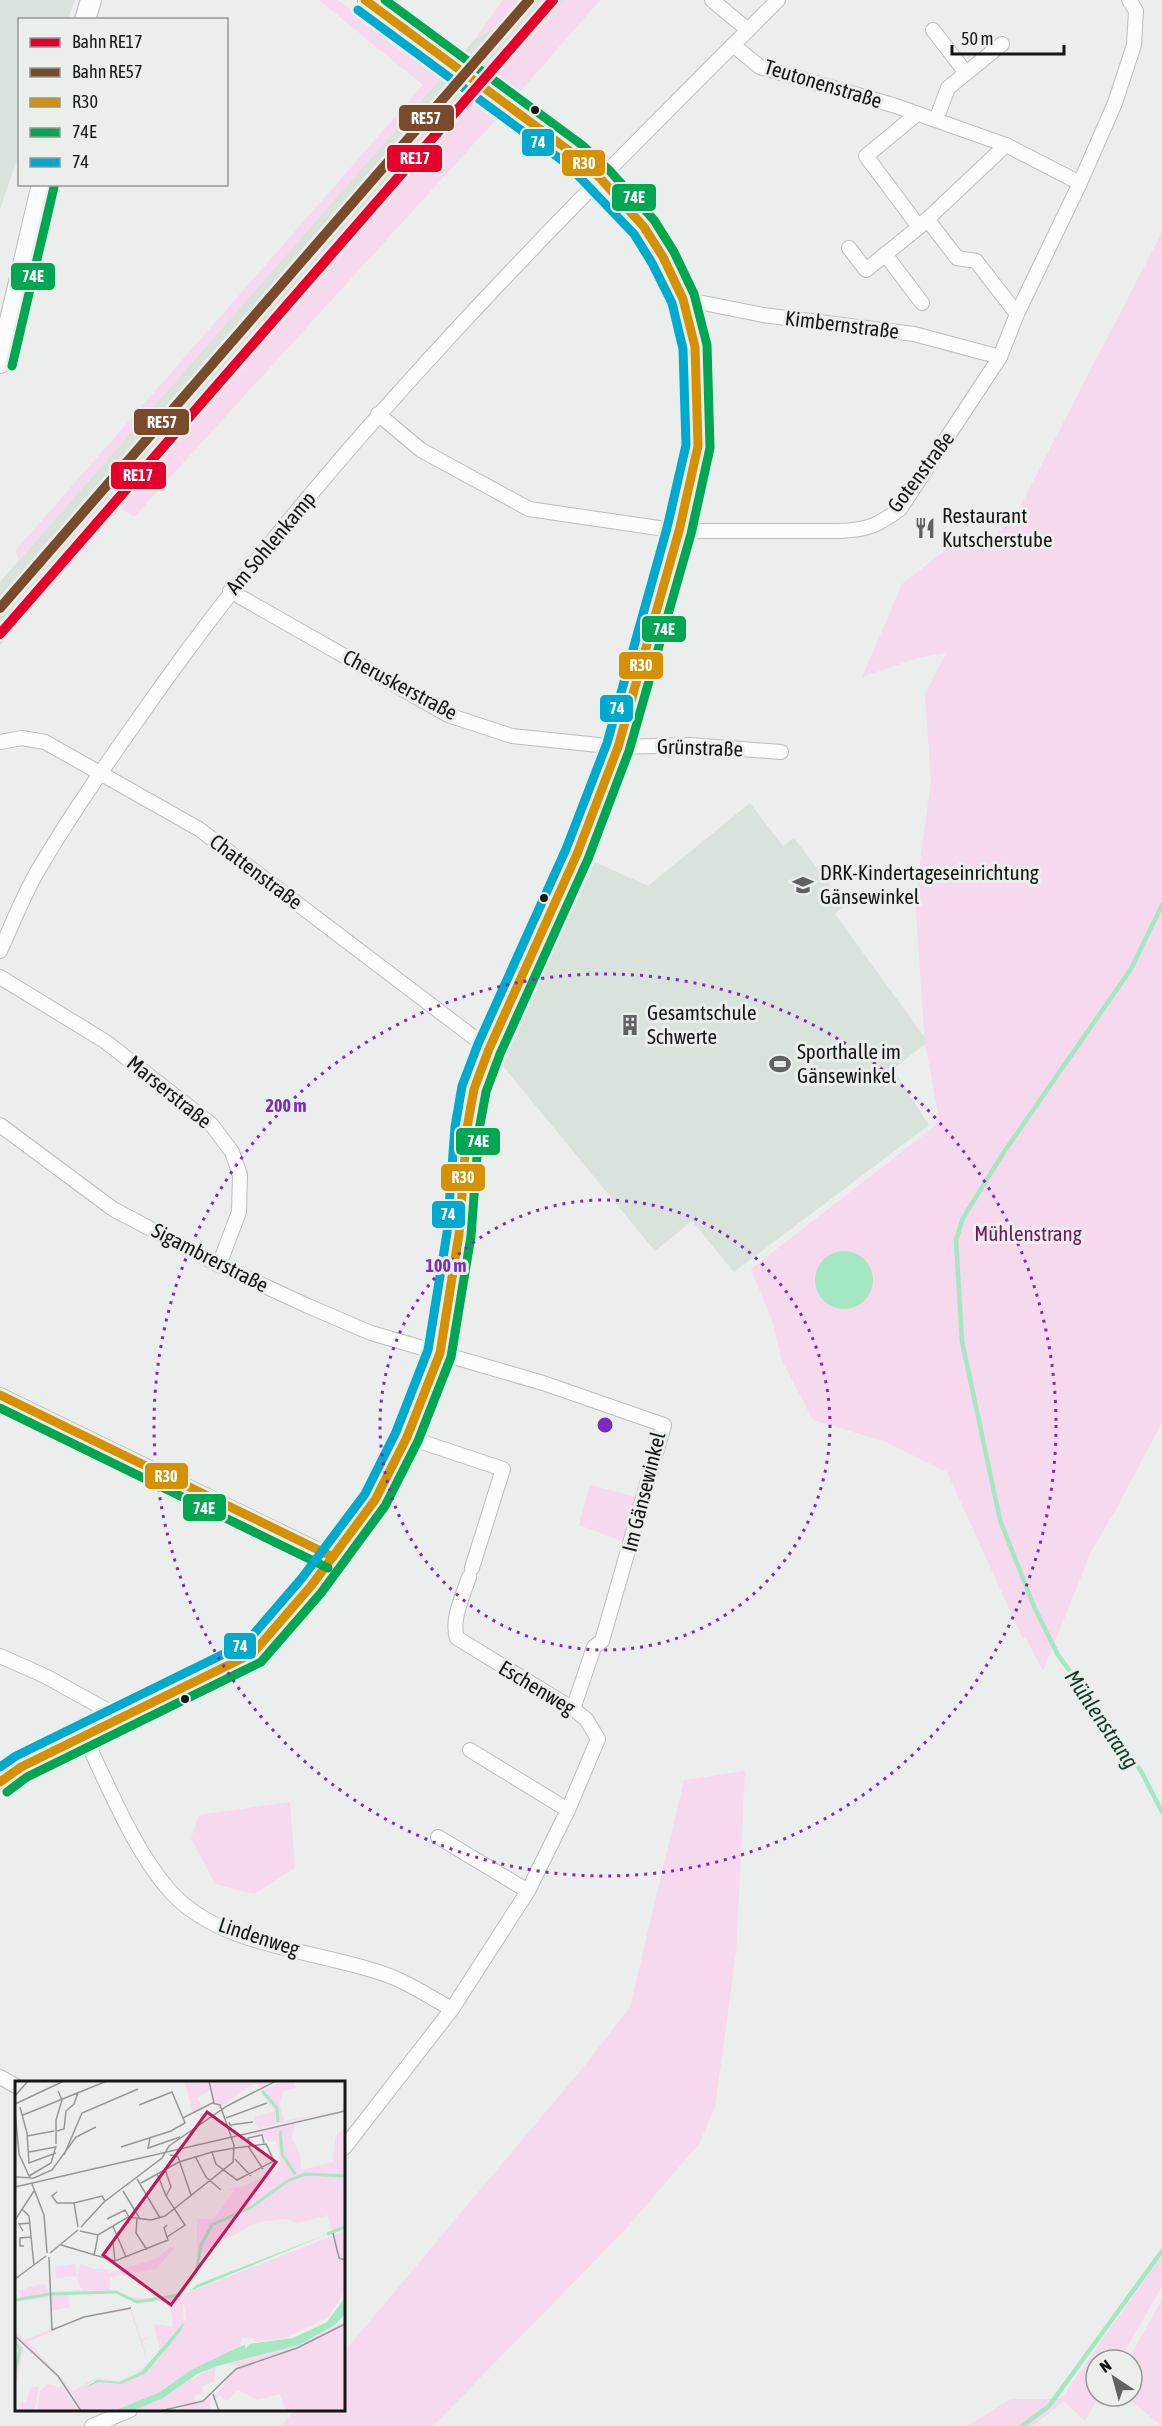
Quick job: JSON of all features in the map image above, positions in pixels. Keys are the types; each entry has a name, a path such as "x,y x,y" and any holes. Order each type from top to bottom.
{"main road":[{"path":"86,18 91,0"},
{"path":"0,363 42,186"}],"street":[{"path":"0,1782 21,1767 253,1653 333,1557 375,1500 407,1437 440,1353 459,1234 467,1128 474,1089 489,1050 572,866 618,747 678,531 698,446 695,347 683,299 663,257 644,227 600,178 528,118 365,0"},
{"path":"712,0 748,30"},
{"path":"600,178 778,0"},
{"name":"Gotenstraße","path":"378,414 421,450 529,509 678,531 865,530 882,522 900,509 1000,357 1017,314 1080,183 1115,103 1134,45 1136,10 1128,0"},
{"path":"933,30 966,73"},
{"path":"936,120 948,88 1002,44"},
{"name":"Teutonenstraße","path":"733,45 760,67 917,114 1006,144 1080,183"},
{"name":"Teutonenstraße","path":"917,114 866,156 923,223 957,258 976,261 1017,314"},
{"path":"849,248 866,270 923,223 1006,144"},
{"name":"Am Sohlenkamp","path":"0,951 38,870 98,774 230,591 378,414 600,178"},
{"path":"885,254 922,303"},
{"name":"Kimbernstraße","path":"683,299 763,315 914,334 1000,357"},
{"name":"Cheruskerstraße","path":"230,591 448,715 512,736 618,747"},
{"name":"Chattenstraße","path":"0,742 22,738 45,742 199,829 489,1050"},
{"name":"Grünstraße","path":"618,747 690,745 781,752"},
{"name":"Marserstraße","path":"0,977 106,1042 211,1124 232,1152 240,1175 240,1212 219,1265"},
{"name":"Sigambrerstraße","path":"0,1125 113,1209 219,1265 371,1333 440,1353"},
{"name":"Im Gänsewinkel","path":"440,1353 543,1383 664,1425 602,1641 594,1647 573,1709"},
{"path":"0,1395 333,1557"},
{"name":"Eschenweg","path":"345,2147 452,2009 528,1891 568,1810 598,1739 586,1719 573,1709 457,1638 454,1629 456,1620 472,1580 503,1469 407,1437"},
{"path":"0,1656 45,1676 121,1718"},
{"name":"Lindenweg","path":"84,1736 148,1861 170,1891 192,1912 228,1931 389,1976 452,2009"},
{"path":"470,1750 568,1810"},
{"path":"438,1837 528,1891"},
{"path":"0,2077 15,2085"},
{"path":"92,2426 126,2411"}],"shaded area":[{"path":"0,0 75,0 68,18 18,18 18,157 0,209"},
{"path":"518,0 564,0 0,645 0,582 474,40 495,27"},
{"path":"750,803 783,846 794,838 845,905 835,914 928,1042 893,1069 929,1125 734,1272 692,1221 655,1251 489,1049 577,854 648,886"},
{"path":"844,1251 855,1253 868,1264 873,1280 871,1291 860,1304 844,1309 833,1307 820,1296 815,1280 817,1269 828,1256"}],"green space":[{"path":"319,0 338,0 443,76 19,560 15,551 423,85"},
{"path":"503,0 518,0 495,27 474,40"},
{"path":"564,0 600,0 518,94 495,78"},
{"path":"476,99 500,115 134,517 120,508"},
{"name":"Mühlenstrang","path":"1162,232 1162,1422 1091,1552 1043,1671 1025,1637 1023,1639 947,1472 886,1442 813,1420 782,1361 773,1323 751,1269 935,1126 938,1114 925,1043 915,899 931,781 925,694 946,653 921,657 862,677 902,584 961,538 987,540 1012,522"},
{"path":"590,1485 637,1497 624,1542 579,1525"},
{"path":"745,1771 736,1953 715,2107 699,2144 622,2233 433,2426 281,2426 294,2411 345,2411 345,2351 585,2065 630,2007 684,1780"},
{"path":"290,1802 295,1868 254,1894 215,1884 191,1838 199,1815"},
{"path":"1162,2255 1162,2286 1127,2348 1097,2348"},
{"path":"1162,2300 1162,2426 1140,2408 1144,2408 1144,2348 1135,2348"},
{"path":"1084,2366 1084,2408 1092,2408 1085,2421 1064,2401 1033,2426 967,2426 1011,2399 1061,2399"}],"waterway":[{"name":"Mühlenstrang","path":"1162,905 1131,969 1004,1152 963,1218 956,1240 962,1341 1000,1520 1035,1609 1058,1655 1115,1732 1142,1773 1162,1812"},
{"name":"Mühlenstrang","path":"1022,2426 1049,2406 1162,2251"}],"rail line":[{"name":"RE57","path":"0,608 529,0"},
{"name":"RE17","path":"0,634 553,0"}],"transit line":[{"name":"R30","path":"0,1782 21,1767 253,1653 311,1586 375,1500 407,1437 440,1353 459,1234 467,1128 474,1089 489,1049 577,854 618,747 679,531 698,446 695,347 683,299 663,257 644,227 600,178 575,155 365,0"},
{"name":"74E","path":"7,1792 27,1777 261,1662 321,1593 385,1506 418,1441 451,1357 471,1236 479,1130 486,1092 500,1054 588,859 629,751 691,534 710,448 707,345 694,294 674,252 654,220 609,170 582,145 385,0"},
{"name":"74","path":"0,1767 16,1756 246,1643 302,1578 365,1494 396,1432 428,1350 447,1233 455,1127 462,1086 478,1044 566,849 607,743 667,528 686,445 683,349 672,303 634,234 567,164 358,10"},
{"name":"74E","path":"12,366 54,187"},
{"name":"R30","path":"0,1395 333,1557"},
{"name":"74E","path":"0,1408 328,1568"}],"place":[{"name":"Restaurant Kutscherstube","path":"925,528"},
{"name":"DRK-Kindertageseinrichtung Gänsewinkel","path":"803,885"},
{"name":"Gesamtschule Schwerte","path":"630,1025"},
{"name":"Sporthalle im Gänsewinkel","path":"780,1064"}]}
